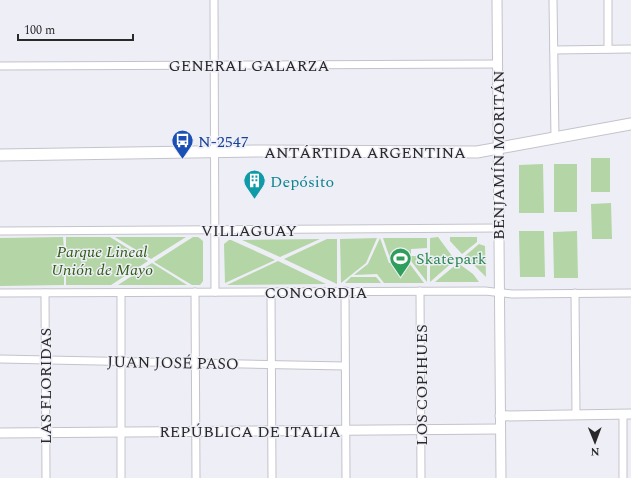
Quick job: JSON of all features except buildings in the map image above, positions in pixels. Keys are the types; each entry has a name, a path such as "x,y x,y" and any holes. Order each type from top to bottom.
{"main road":[{"name":"ANTÁRTIDA ARGENTINA","path":"0,155 215,152 469,153 555,139 631,124"}],"street":[{"path":"214,0 215,292"},
{"name":"BENJAMÍN MORITÁN","path":"497,0 501,478"},
{"path":"553,0 555,139"},
{"path":"608,0 608,50"},
{"path":"554,50 631,49"},
{"name":"GENERAL GALARZA","path":"0,66 497,64"},
{"name":"VILLAGUAY","path":"0,231 498,228"},
{"name":"LOS COPIHUES","path":"420,291 421,478"},
{"name":"CONCORDIA","path":"0,293 485,291 512,294 631,293"},
{"path":"195,292 196,478"},
{"path":"271,292 272,478"},
{"path":"345,292 346,478"},
{"name":"LAS FLORIDAS","path":"45,293 46,478"},
{"path":"121,293 121,478"},
{"path":"575,294 576,415"},
{"name":"JUAN JOSÉ PASO","path":"0,359 345,366"},
{"path":"500,416 627,415 624,478"},
{"name":"REPÚBLICA DE ITALIA","path":"0,433 500,429"}],"green space":[{"path":"591,158 610,158 610,192 591,192"},
{"path":"543,164 544,213 519,213 519,165"},
{"path":"554,164 577,164 577,212 554,212"},
{"path":"611,203 612,239 592,239 591,204"},
{"path":"519,231 544,231 545,277 520,277"},
{"path":"577,231 578,278 554,278 553,232"},
{"path":"63,237 64,248 66,247 66,237 110,237 148,261 111,285 66,285 66,275 64,275 64,285 0,286 0,238"},
{"name":"Parque Lineal Unión de Mayo","path":"115,237 186,237 151,259"},
{"name":"Parque Lineal Unión de Mayo","path":"193,237 198,237 203,241 203,281 200,285 192,285 154,262"},
{"path":"438,237 455,260 430,282 430,238"},
{"path":"450,237 477,237 477,242 462,254 450,241"},
{"path":"377,238 366,263 341,283 340,239"},
{"path":"380,238 389,263 409,263 424,283 384,283 377,274 354,275 368,264"},
{"path":"383,238 427,238 427,248 411,249 411,256 427,256 427,282 411,261 391,261"},
{"path":"320,239 280,257 242,240"},
{"path":"327,239 337,239 337,284 284,259"},
{"path":"229,240 275,260 225,283 224,244"},
{"path":"479,244 485,246 486,277 465,256"},
{"path":"278,261 326,284 227,285"},
{"name":"Parque Lineal Unión de Mayo","path":"152,263 187,285 118,285"},
{"path":"458,263 473,274 479,282 435,282"},
{"path":"351,277 376,277 381,283 345,283"}],"place":[{"name":"N-2547","path":"182,160"},
{"name":"Depósito","path":"255,200"},
{"name":"Skatepark","path":"401,278"}]}
